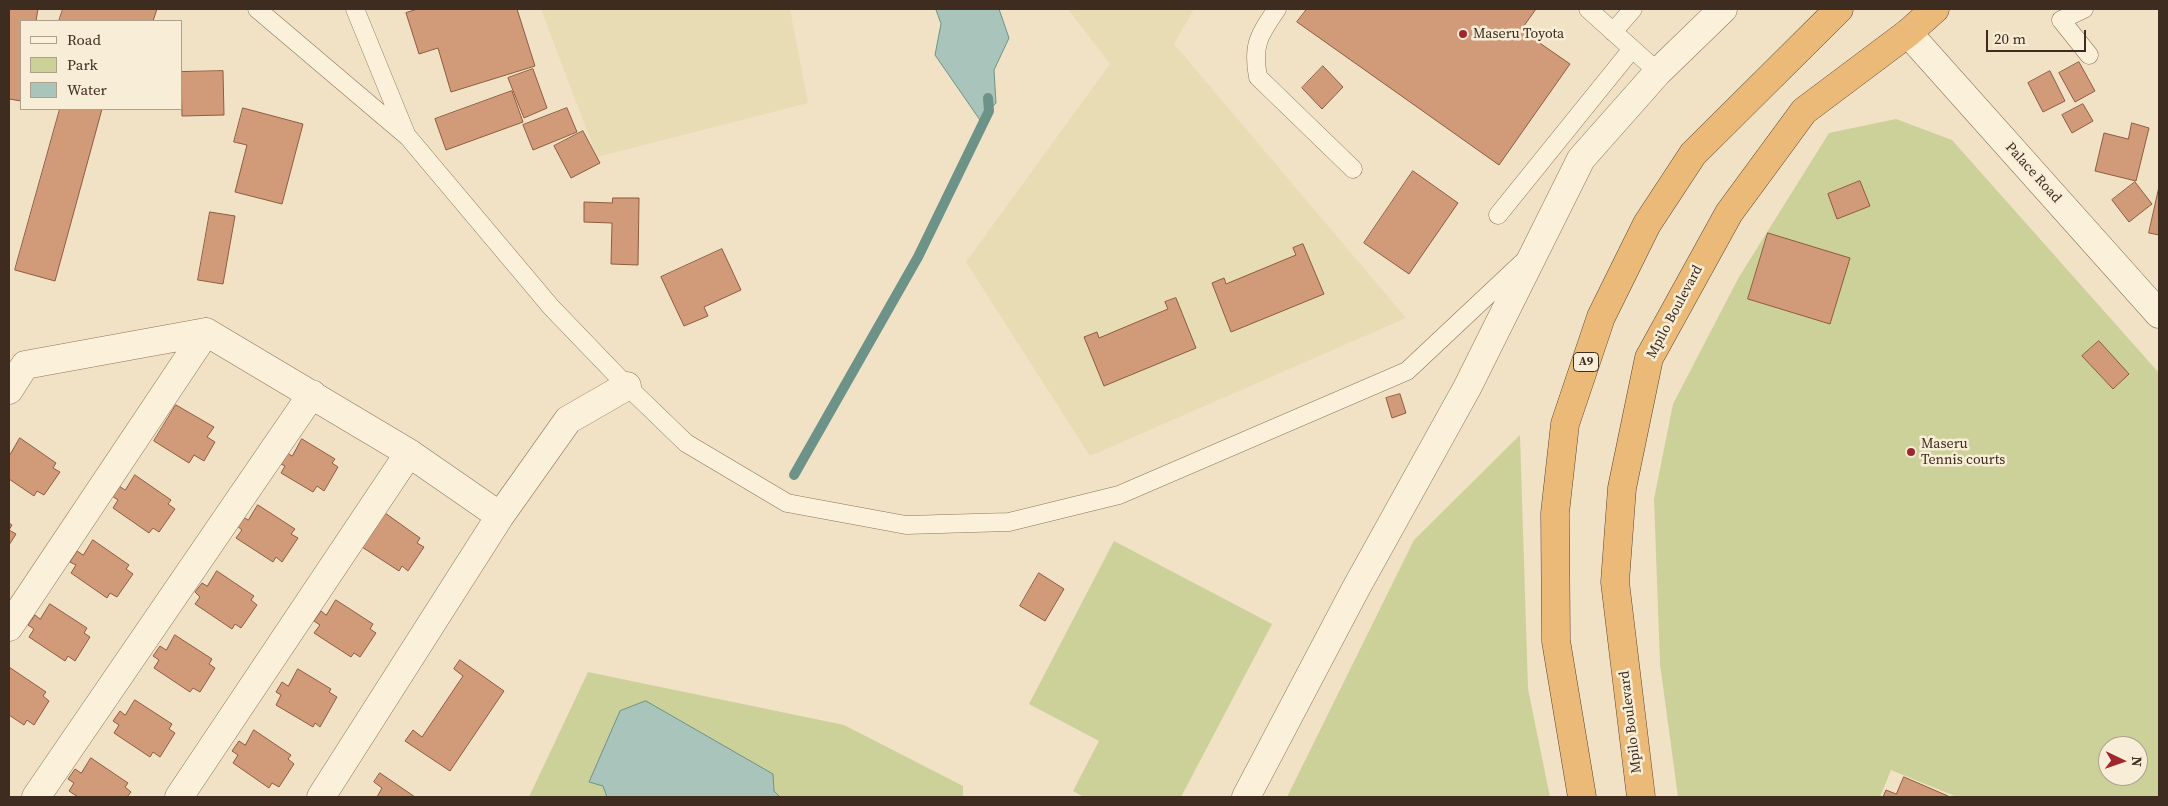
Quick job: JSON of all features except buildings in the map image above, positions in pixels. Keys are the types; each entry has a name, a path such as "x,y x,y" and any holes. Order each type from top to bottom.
{"highway":[{"name":"A9","path":"1582,797 1556,641 1555,513 1565,424 1601,317 1647,224 1693,154 1839,9"},
{"name":"Mpilo Boulevard","path":"1641,797 1614,582 1622,488 1649,358 1729,213 1804,111 1908,33 1935,9"}],"street":[{"path":"1246,797 1355,590 1467,388 1581,159 1658,72 1723,9"},
{"name":"Palace Road","path":"1908,33 2159,314"},
{"path":"9,390 25,365 206,332 409,453 500,516"},
{"path":"9,627 206,332"},
{"path":"321,797 500,516 568,420 627,386"},
{"path":"36,797 312,394"},
{"path":"179,797 409,453"}],"lane":[{"path":"257,9 408,137 551,307 627,386 686,443 787,503 906,524 1010,522 1119,495 1407,371 1538,248"},
{"path":"355,9 408,137"},
{"path":"1277,9 1258,39 1254,57 1258,77 1353,169"},
{"path":"1588,9 1658,72"},
{"path":"1613,32 1633,9"},
{"path":"2084,9 2061,20 2089,54"},
{"path":"1498,215 1632,49"}],"shaded area":[{"path":"541,9 790,9 808,103 597,157"},
{"path":"1068,9 1194,9 1174,44 1406,318 1090,456 966,262 1110,64"}],"green space":[{"name":"Maseru Tennis courts","path":"1896,119 1952,140 2159,373 2159,797 1957,797 1891,770 1880,797 1678,797 1660,664 1654,499 1673,404 1739,277 1829,133"},
{"path":"1520,435 1528,689 1550,797 1287,797 1414,540"},
{"path":"1114,541 1272,624 1181,797 1084,797 1073,791 1099,741 1029,704"},
{"path":"588,672 844,725 963,786 963,797 529,797"}],"water":[{"path":"936,9 999,9 1009,38 994,70 996,103 980,120 935,55 941,24"},
{"path":"646,701 773,774 774,791 780,797 607,797 603,786 589,782 620,711"}],"waterway":[{"path":"794,475 918,257 989,111 988,98"}],"place":[{"name":"Maseru Toyota","path":"1463,34"},
{"name":"Maseru Tennis courts","path":"1911,452"}]}
